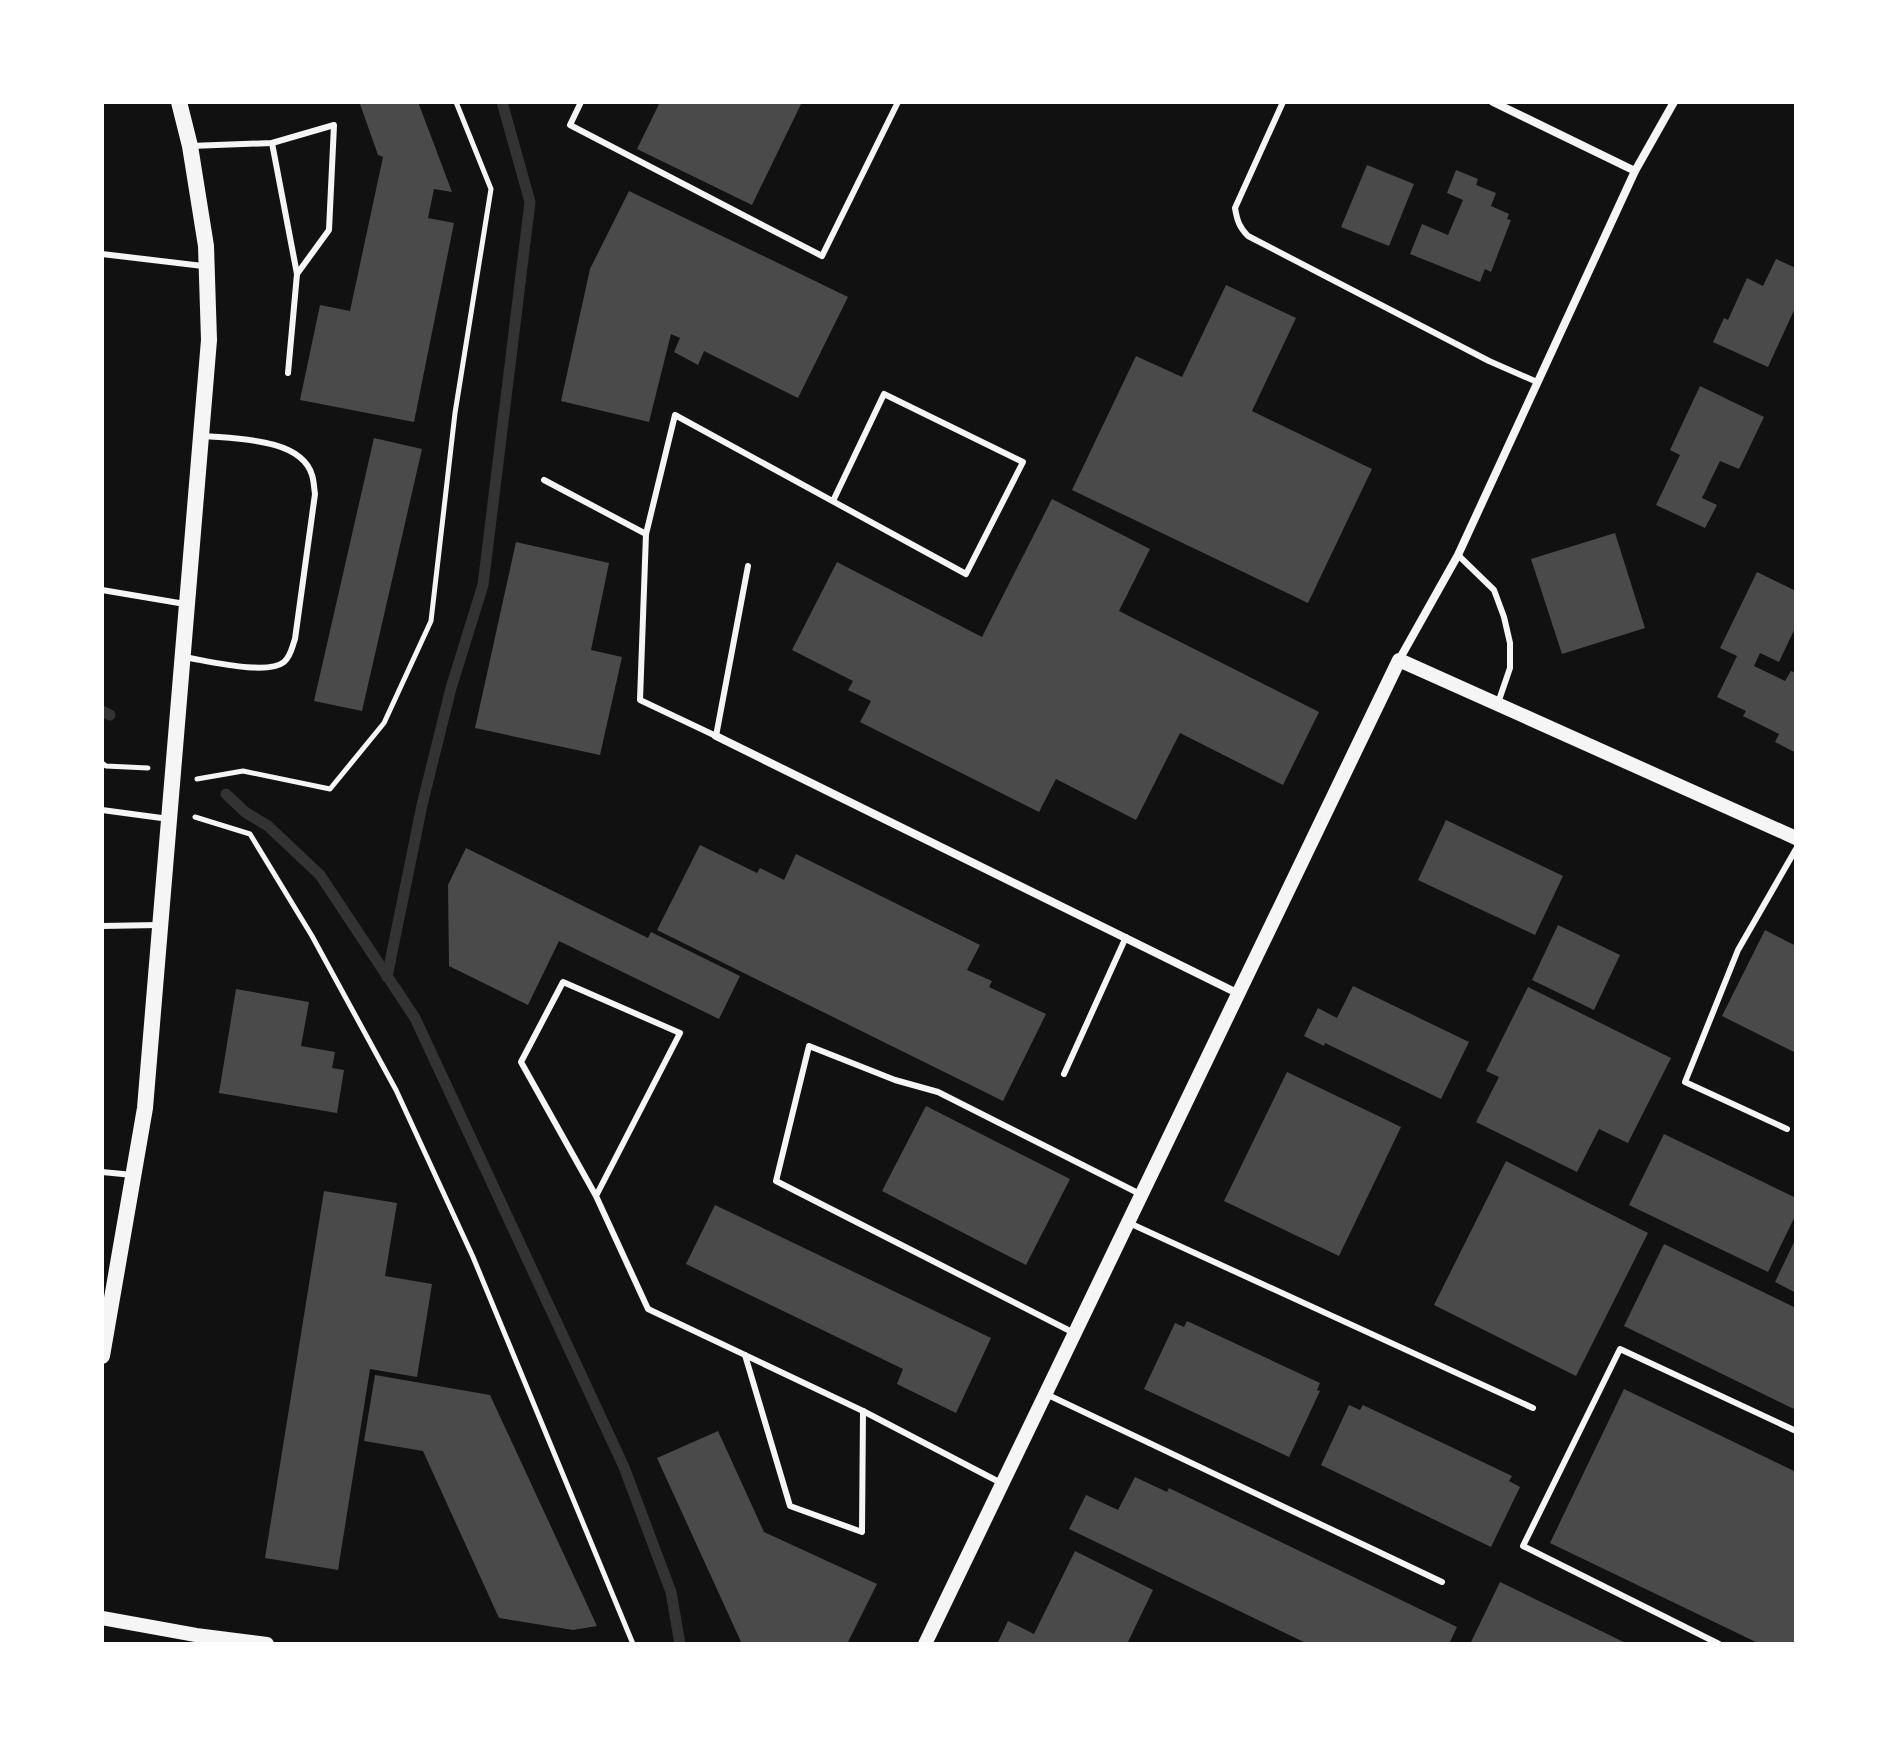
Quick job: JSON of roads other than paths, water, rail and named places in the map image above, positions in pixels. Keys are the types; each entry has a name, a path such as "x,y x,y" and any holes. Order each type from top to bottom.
{"main road":[{"path":"102,1356 114,1263 145,1108 209,340 206,246 190,146 179,102"}],"street":[{"path":"1493,102 1635,171"},
{"path":"925,1644 1399,660 1458,555 1635,171 1674,102"},
{"path":"1399,660 1796,838"},
{"path":"716,736 1237,993"},
{"path":"102,1618 267,1644"}],"lane":[{"path":"581,102 570,125 822,256 898,102"},
{"path":"1283,102 1235,208 1242,230 1248,236 1489,361 1537,382"},
{"path":"190,146 272,143 334,125 329,230 297,274"},
{"path":"272,143 297,274 288,373"},
{"path":"102,254 207,266"},
{"path":"748,566 716,736 640,700 646,534 675,415 966,574 1023,462 884,394 833,501"},
{"path":"183,657 267,668 281,664 290,655 295,639 315,494 312,472 299,456 279,445 201,435"},
{"path":"544,480 646,534"},
{"path":"1458,555 1494,590 1504,617 1510,643 1510,668 1498,703"},
{"path":"102,590 187,604"},
{"path":"102,810 170,814"},
{"path":"1787,1129 1685,1082 1738,950 1796,849"},
{"path":"102,926 160,925"},
{"path":"1064,1074 1126,937"},
{"path":"596,1196 680,1033 563,982 521,1062 596,1196 648,1309 863,1411 1003,1484"},
{"path":"1074,1333 776,1181 809,1046 895,1080 938,1092 1140,1194"},
{"path":"102,1172 133,1175"},
{"path":"1127,1222 1533,1408"},
{"path":"1719,1644 1523,1546 1620,1349 1796,1431"},
{"path":"745,1355 790,1506 862,1532 863,1411"},
{"path":"1046,1394 1442,1582"}],"waterway":[{"path":"387,977 422,805 451,688 483,585 530,202 502,102"},
{"path":"102,711 110,715"},
{"path":"226,794 245,812 268,826 320,875 415,1018 624,1467 671,1592 680,1644"}]}
